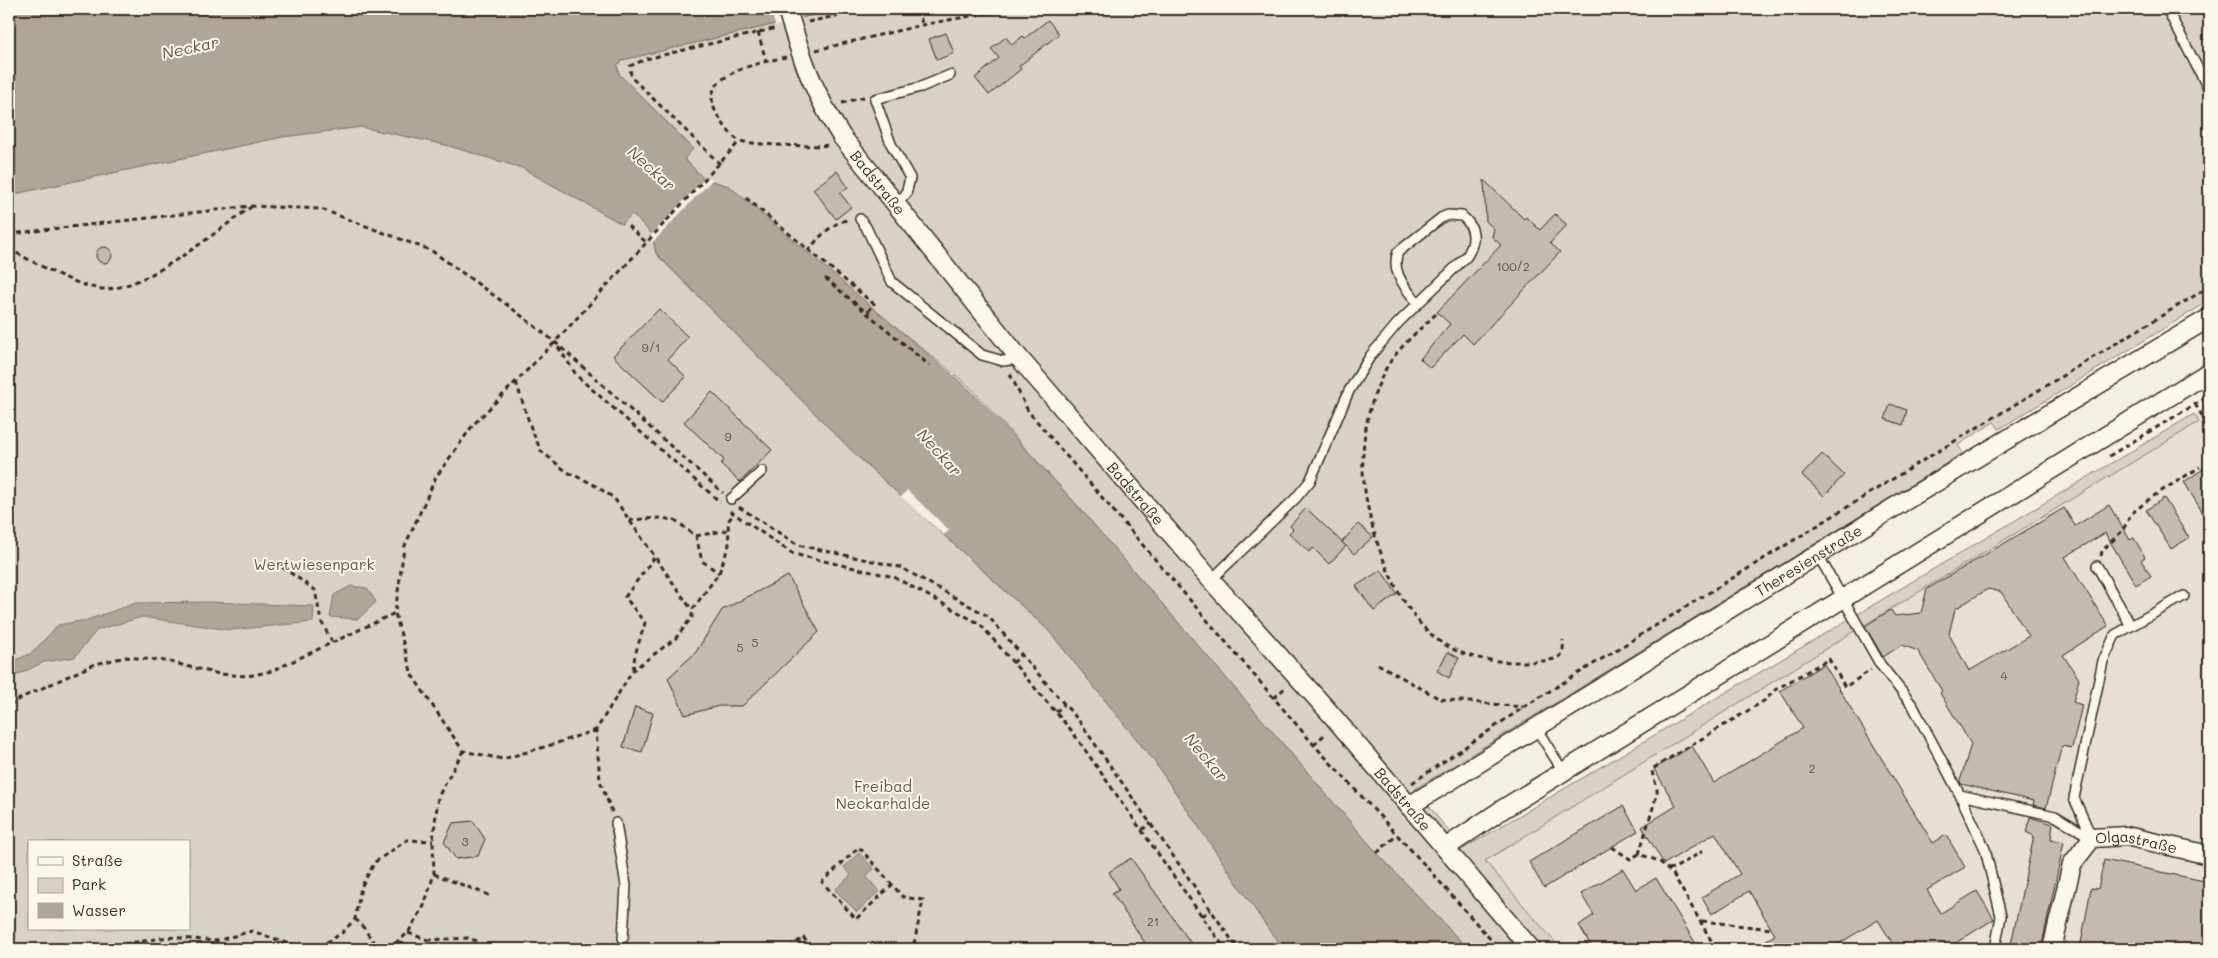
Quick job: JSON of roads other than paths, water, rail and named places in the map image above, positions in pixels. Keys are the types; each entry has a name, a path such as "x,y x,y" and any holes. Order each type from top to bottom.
{"street":[{"name":"Badstraße","path":"786,18 801,59 829,116 838,144 896,203 1012,360 1330,713 1531,949"},
{"name":"Theresienstraße","path":"1409,806 2209,318"},
{"path":"1445,848 1563,771 2209,372"},
{"name":"Olgastraße","path":"2052,949 2072,864 2092,838 2126,836 2209,855"}],"lane":[{"path":"2167,9 2209,90"},
{"path":"896,203 906,194 910,178 891,144 875,99 921,87 950,76"},
{"path":"1211,580 1310,481 1336,419 1361,370 1398,323 1418,304 1462,261 1473,246 1472,226 1462,216 1448,215 1441,218 1398,252 1394,260 1398,277 1418,304"},
{"path":"860,219 866,227 892,282 982,355 1012,360"},
{"path":"731,500 762,470"},
{"path":"1818,555 1880,664 1914,706 1960,795 1985,849 2001,916 1995,949"},
{"path":"2097,566 2131,626"},
{"path":"2092,838 2074,798 2103,662 2115,635 2184,596"},
{"path":"1536,728 1563,771"},
{"path":"1960,795 2055,816 2092,838"},
{"path":"616,823 626,886 623,938"}],"water":[{"name":"Neckar","path":"9,9 839,9 623,60 617,65 619,74 693,149 684,159 704,179 729,186 970,390 1076,504 1377,853 1468,949 1285,949 1271,933 1154,761 1048,630 857,456 656,253 652,234 632,214 622,224 522,168 446,145 361,127 282,137 9,195"},
{"path":"351,586 367,588 376,602 358,619 330,617 334,595"},
{"path":"208,602 314,606 313,622 230,630 142,617 97,630 75,657 44,662 9,679 9,663 32,653 58,625 87,620 136,603"},
{"path":"859,853 874,869 866,876 879,891 857,912 835,890 851,875 844,867"}],"park label":[{"name":"Wertwiesenpark","path":"314,564"},
{"name":"Freibad Neckarhalde","path":"883,794"}]}
